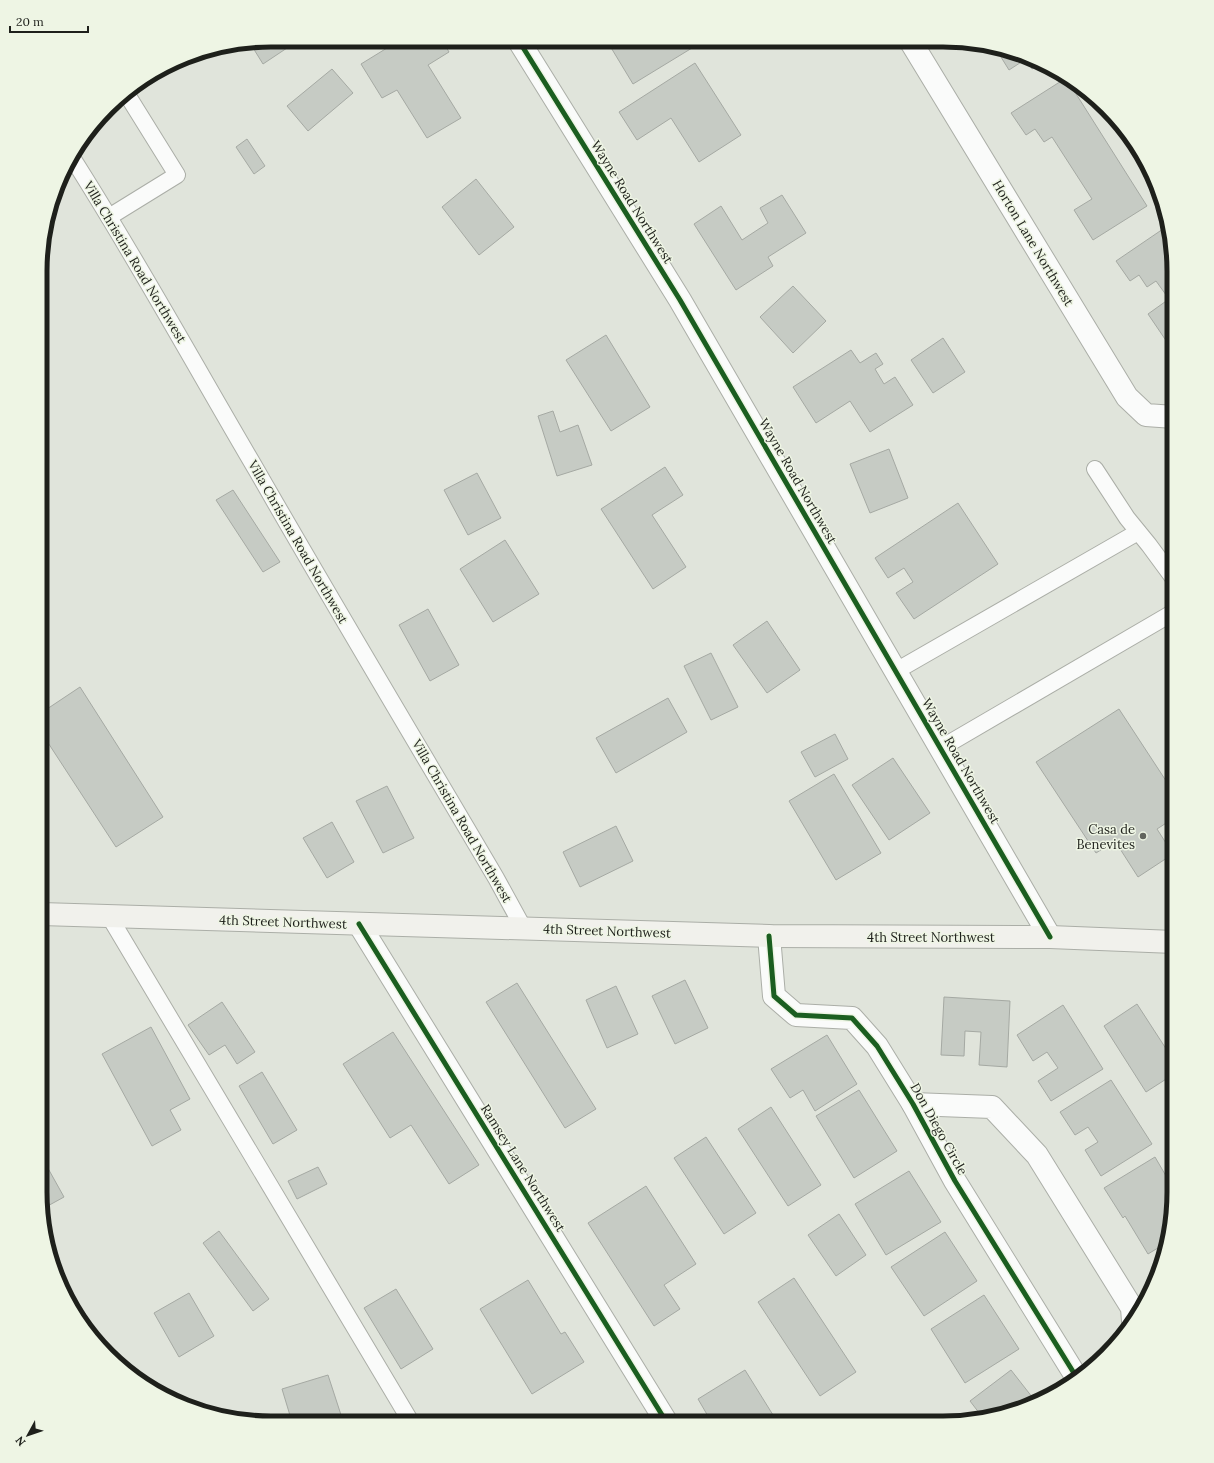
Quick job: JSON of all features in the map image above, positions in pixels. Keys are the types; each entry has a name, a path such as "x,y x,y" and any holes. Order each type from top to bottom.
{"main road":[{"name":"4th Street Northwest","path":"47,914 769,936 1050,937 1167,942"}],"street":[{"name":"Wayne Road Northwest","path":"523,47 680,300 1050,937"},
{"name":"Horton Lane Northwest","path":"914,47 1127,397 1146,415 1167,416"},
{"name":"Ramsey Lane Northwest","path":"360,924 663,1416"},
{"name":"Don Diego Circle","path":"769,936 774,996 796,1015 852,1018 877,1046 913,1104 955,1181 1074,1373"},
{"name":"Don Diego Circle","path":"913,1104 992,1107 1037,1154 1132,1308 1132,1311"}],"lane":[{"path":"109,217 177,175 129,98"},
{"name":"Villa Christina Road Northwest","path":"75,163 204,378 256,471 496,878 524,929"},
{"path":"1095,469 1127,518 1167,570"},
{"path":"896,671 1138,532"},
{"path":"941,748 1167,616"},
{"path":"109,916 408,1416"}],"building":[{"path":"253,47 288,47 263,64"},
{"path":"389,47 446,47 449,52 428,65 461,118 427,138 397,90 382,98 361,64"},
{"path":"611,47 692,48 633,84"},
{"path":"999,55 1022,62 1009,70"},
{"path":"695,63 741,135 699,162 671,118 637,140 619,112"},
{"path":"1029,64 1035,67 1032,69"},
{"path":"332,69 353,93 308,131 287,106"},
{"path":"1061,81 1073,89 1147,206 1093,240 1074,210 1092,199 1052,137 1044,142 1035,129 1026,135 1011,113"},
{"path":"247,139 265,166 254,174 236,147"},
{"path":"476,179 514,227 479,255 442,207"},
{"path":"782,195 806,233 768,257 773,266 736,290 694,224 721,206 742,240 768,223 760,208"},
{"path":"1163,229 1167,256 1167,296 1156,281 1147,287 1139,275 1130,281 1116,261"},
{"path":"793,286 826,321 793,353 760,317"},
{"path":"1167,300 1167,342 1148,314"},
{"path":"606,335 650,407 611,431 566,360"},
{"path":"943,338 965,372 933,393 911,360"},
{"path":"851,350 860,363 876,353 883,364 875,369 884,384 895,377 913,405 870,432 850,401 816,423 793,387"},
{"path":"553,411 560,432 578,425 592,465 557,476 538,416"},
{"path":"889,449 908,498 870,513 850,464"},
{"path":"665,467 683,495 652,515 686,567 653,589 601,509"},
{"path":"477,473 501,518 468,535 444,490"},
{"path":"233,490 280,562 263,572 216,500"},
{"path":"958,503 998,564 914,619 896,593 913,582 904,568 888,578 875,558"},
{"path":"505,540 539,594 493,622 460,569"},
{"path":"428,609 459,665 430,681 399,625"},
{"path":"767,621 800,670 767,693 733,645"},
{"path":"711,653 738,707 711,720 684,666"},
{"path":"80,687 163,817 116,847 47,741 47,709"},
{"path":"668,698 687,732 616,773 596,738"},
{"path":"1119,709 1167,782 1167,823 1157,829 1167,845 1167,858 1138,877 1115,841 1096,853 1036,762"},
{"path":"835,734 848,759 815,777 801,752"},
{"path":"893,758 930,813 889,840 852,785"},
{"path":"834,774 881,853 836,880 789,801"},
{"path":"387,786 414,838 383,853 356,801"},
{"path":"332,822 354,862 327,878 303,838"},
{"path":"616,826 633,861 580,887 563,852"},
{"path":"685,980 708,1028 675,1044 652,996"},
{"path":"517,983 596,1109 565,1128 486,1002"},
{"path":"616,986 638,1034 607,1048 586,1000"},
{"path":"944,997 1010,1001 1007,1067 979,1065 981,1032 965,1031 964,1056 941,1055"},
{"path":"222,1002 255,1052 237,1064 225,1045 209,1055 188,1025"},
{"path":"1137,1004 1167,1050 1167,1078 1146,1092 1104,1026"},
{"path":"1063,1005 1103,1069 1051,1101 1038,1081 1058,1068 1047,1052 1033,1061 1017,1035"},
{"path":"151,1027 190,1099 170,1110 181,1130 152,1146 102,1054"},
{"path":"393,1032 479,1165 449,1184 411,1125 390,1138 343,1064"},
{"path":"827,1035 857,1084 815,1111 803,1090 790,1098 771,1069"},
{"path":"262,1072 297,1130 273,1144 239,1086"},
{"path":"1111,1080 1152,1144 1101,1176 1085,1150 1098,1142 1088,1127 1075,1135 1060,1112"},
{"path":"859,1090 897,1151 854,1178 816,1116"},
{"path":"771,1107 821,1185 788,1206 738,1129"},
{"path":"706,1137 756,1213 724,1234 674,1158"},
{"path":"1155,1157 1167,1178 1167,1207 1160,1247 1148,1254 1125,1216 1123,1218 1104,1188"},
{"path":"47,1167 64,1197 47,1206"},
{"path":"318,1167 327,1184 297,1199 288,1181"},
{"path":"909,1171 941,1222 886,1255 855,1204"},
{"path":"646,1186 696,1264 664,1285 680,1309 654,1326 588,1223"},
{"path":"839,1214 866,1255 836,1276 808,1235"},
{"path":"219,1231 269,1299 253,1311 203,1243"},
{"path":"945,1232 977,1281 924,1316 891,1267"},
{"path":"794,1278 856,1372 820,1396 758,1302"},
{"path":"528,1280 561,1334 565,1332 584,1362 532,1394 480,1309"},
{"path":"396,1289 433,1349 401,1369 364,1308"},
{"path":"189,1293 214,1336 179,1357 154,1313"},
{"path":"984,1295 1019,1349 965,1383 931,1329"},
{"path":"84,1312 95,1331 93,1328 83,1313"},
{"path":"745,1370 774,1416 708,1416 698,1399"},
{"path":"1011,1370 1032,1397 1015,1404 979,1413 970,1401"},
{"path":"328,1375 341,1416 290,1416 282,1389"}],"cycle path":[{"path":"523,47 680,300 1050,937"},
{"path":"359,924 663,1416"},
{"path":"769,936 774,996 796,1015 852,1018 877,1046 913,1104 955,1181 1074,1373"}],"place":[{"name":"Casa de Benevites","path":"1143,836"}]}
